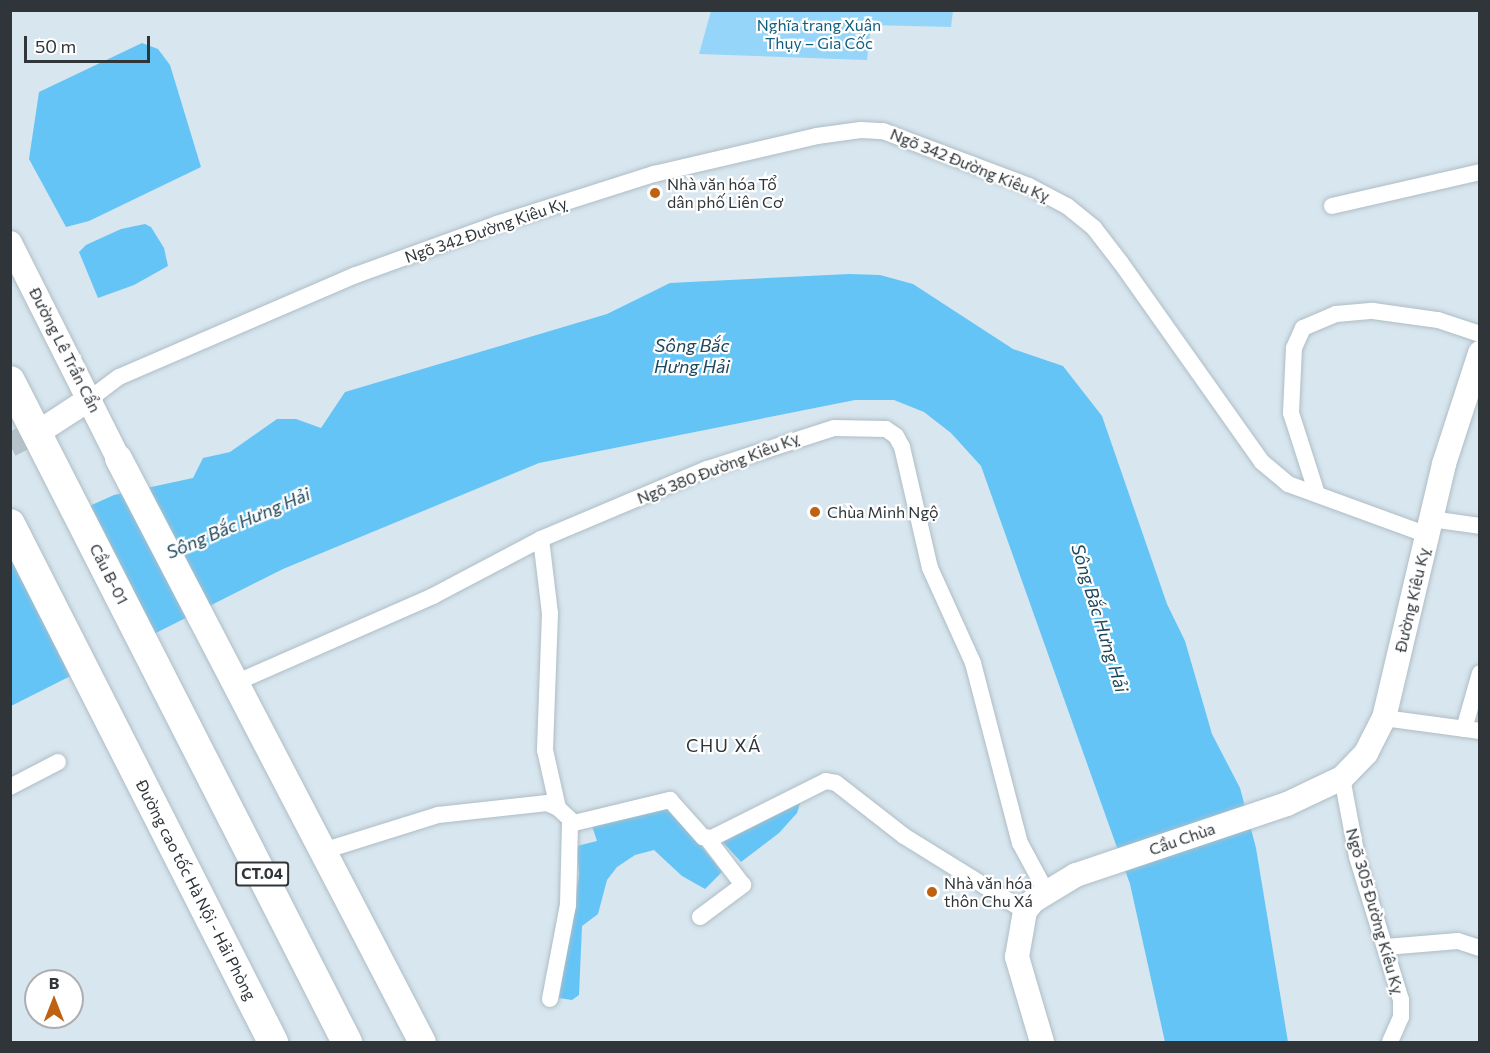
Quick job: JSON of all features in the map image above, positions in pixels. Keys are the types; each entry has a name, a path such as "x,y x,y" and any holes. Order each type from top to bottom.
{"highway":[{"name":"CT.04","path":"10,381 44,434"},
{"name":"Cầu B-01","path":"44,434 177,706 347,1042"},
{"name":"Đường cao tốc Hà Nội - Hải Phòng","path":"10,524 273,1042"}],"main road":[{"name":"Đường Lê Trần Cẩn","path":"10,243 91,398 118,458"},
{"name":"Đường Kiêu Kỵ","path":"1287,804 1342,778 1366,753 1384,717 1429,527 1479,353"},
{"path":"44,434 91,398"},
{"path":"118,458 422,1042"},
{"name":"Cầu Chùa","path":"1048,895 1076,875 1287,804"},
{"path":"1042,1042 1017,957 1025,911 1033,901 1048,895"}],"street":[{"name":"Ngõ 342 Đường Kiêu Kỵ","path":"91,398 118,377 356,274 497,224 654,174 817,136 861,129 883,131 1029,186 1067,206 1094,228 1262,462 1288,484 1429,527 1479,526"},
{"path":"1332,206 1479,172"},
{"path":"1317,494 1291,413 1294,348 1303,328 1336,314 1373,311 1438,320 1479,334"},
{"name":"Ngõ 380 Đường Kiêu Kỵ","path":"229,671 433,596 541,539 707,470 806,435 870,426 896,436 930,568 973,663 986,703 1015,827 1048,895"},
{"path":"541,539 550,613 545,750 558,808"},
{"path":"1384,717 1472,730 1479,673"},
{"path":"10,787 58,762"},
{"name":"Ngõ 305 Đường Kiêu Kỵ","path":"1342,778 1357,857 1401,1000 1401,1017 1390,1042"},
{"path":"707,838 816,783 836,783 904,836 1025,911"},
{"path":"570,822 670,801 707,838 743,885 700,917"},
{"path":"322,851 453,812 547,803 558,808 570,822 568,905 550,999"},
{"path":"1386,947 1458,940 1479,948"}],"green space":[{"name":"Nghĩa trang Xuân Thụy – Gia Cốc","path":"711,10 953,11 951,27 871,25 867,60 699,54"}],"water":[{"path":"142,43 158,49 170,65 201,167 89,221 66,227 29,159 39,92"},
{"path":"145,224 151,227 164,248 168,266 134,285 98,298 79,252 86,245 121,229"},
{"name":"Sông Bắc Hưng Hải","path":"849,274 880,275 913,284 1013,349 1063,366 1102,416 1167,604 1185,641 1212,734 1240,788 1256,848 1288,1042 1165,1042 1130,884 981,466 951,433 924,412 894,400 855,400 539,463 283,569 11,706 11,541 114,495 193,478 203,458 230,452 277,419 296,419 321,428 345,392 607,314 670,283"},
{"path":"801,800 797,813 779,833 741,862 719,838"},
{"path":"668,804 722,872 705,889 682,876 654,850 635,855 617,867 607,880 598,914 582,926 579,995 572,1000 559,998 579,875 577,846 597,841 592,826"}],"pier":[{"path":"76,509 144,642 85,672 16,535"}],"tunnel":[{"path":"10,445 48,426"}],"place":[{"name":"Nhà văn hóa Tổ dân phố Liên Cơ","path":"655,193"},
{"name":"Chùa Minh Ngộ","path":"815,512"},
{"name":"Nhà văn hóa thôn Chu Xá","path":"932,892"}],"district":[{"name":"CHU XÁ","path":"724,745"}]}
